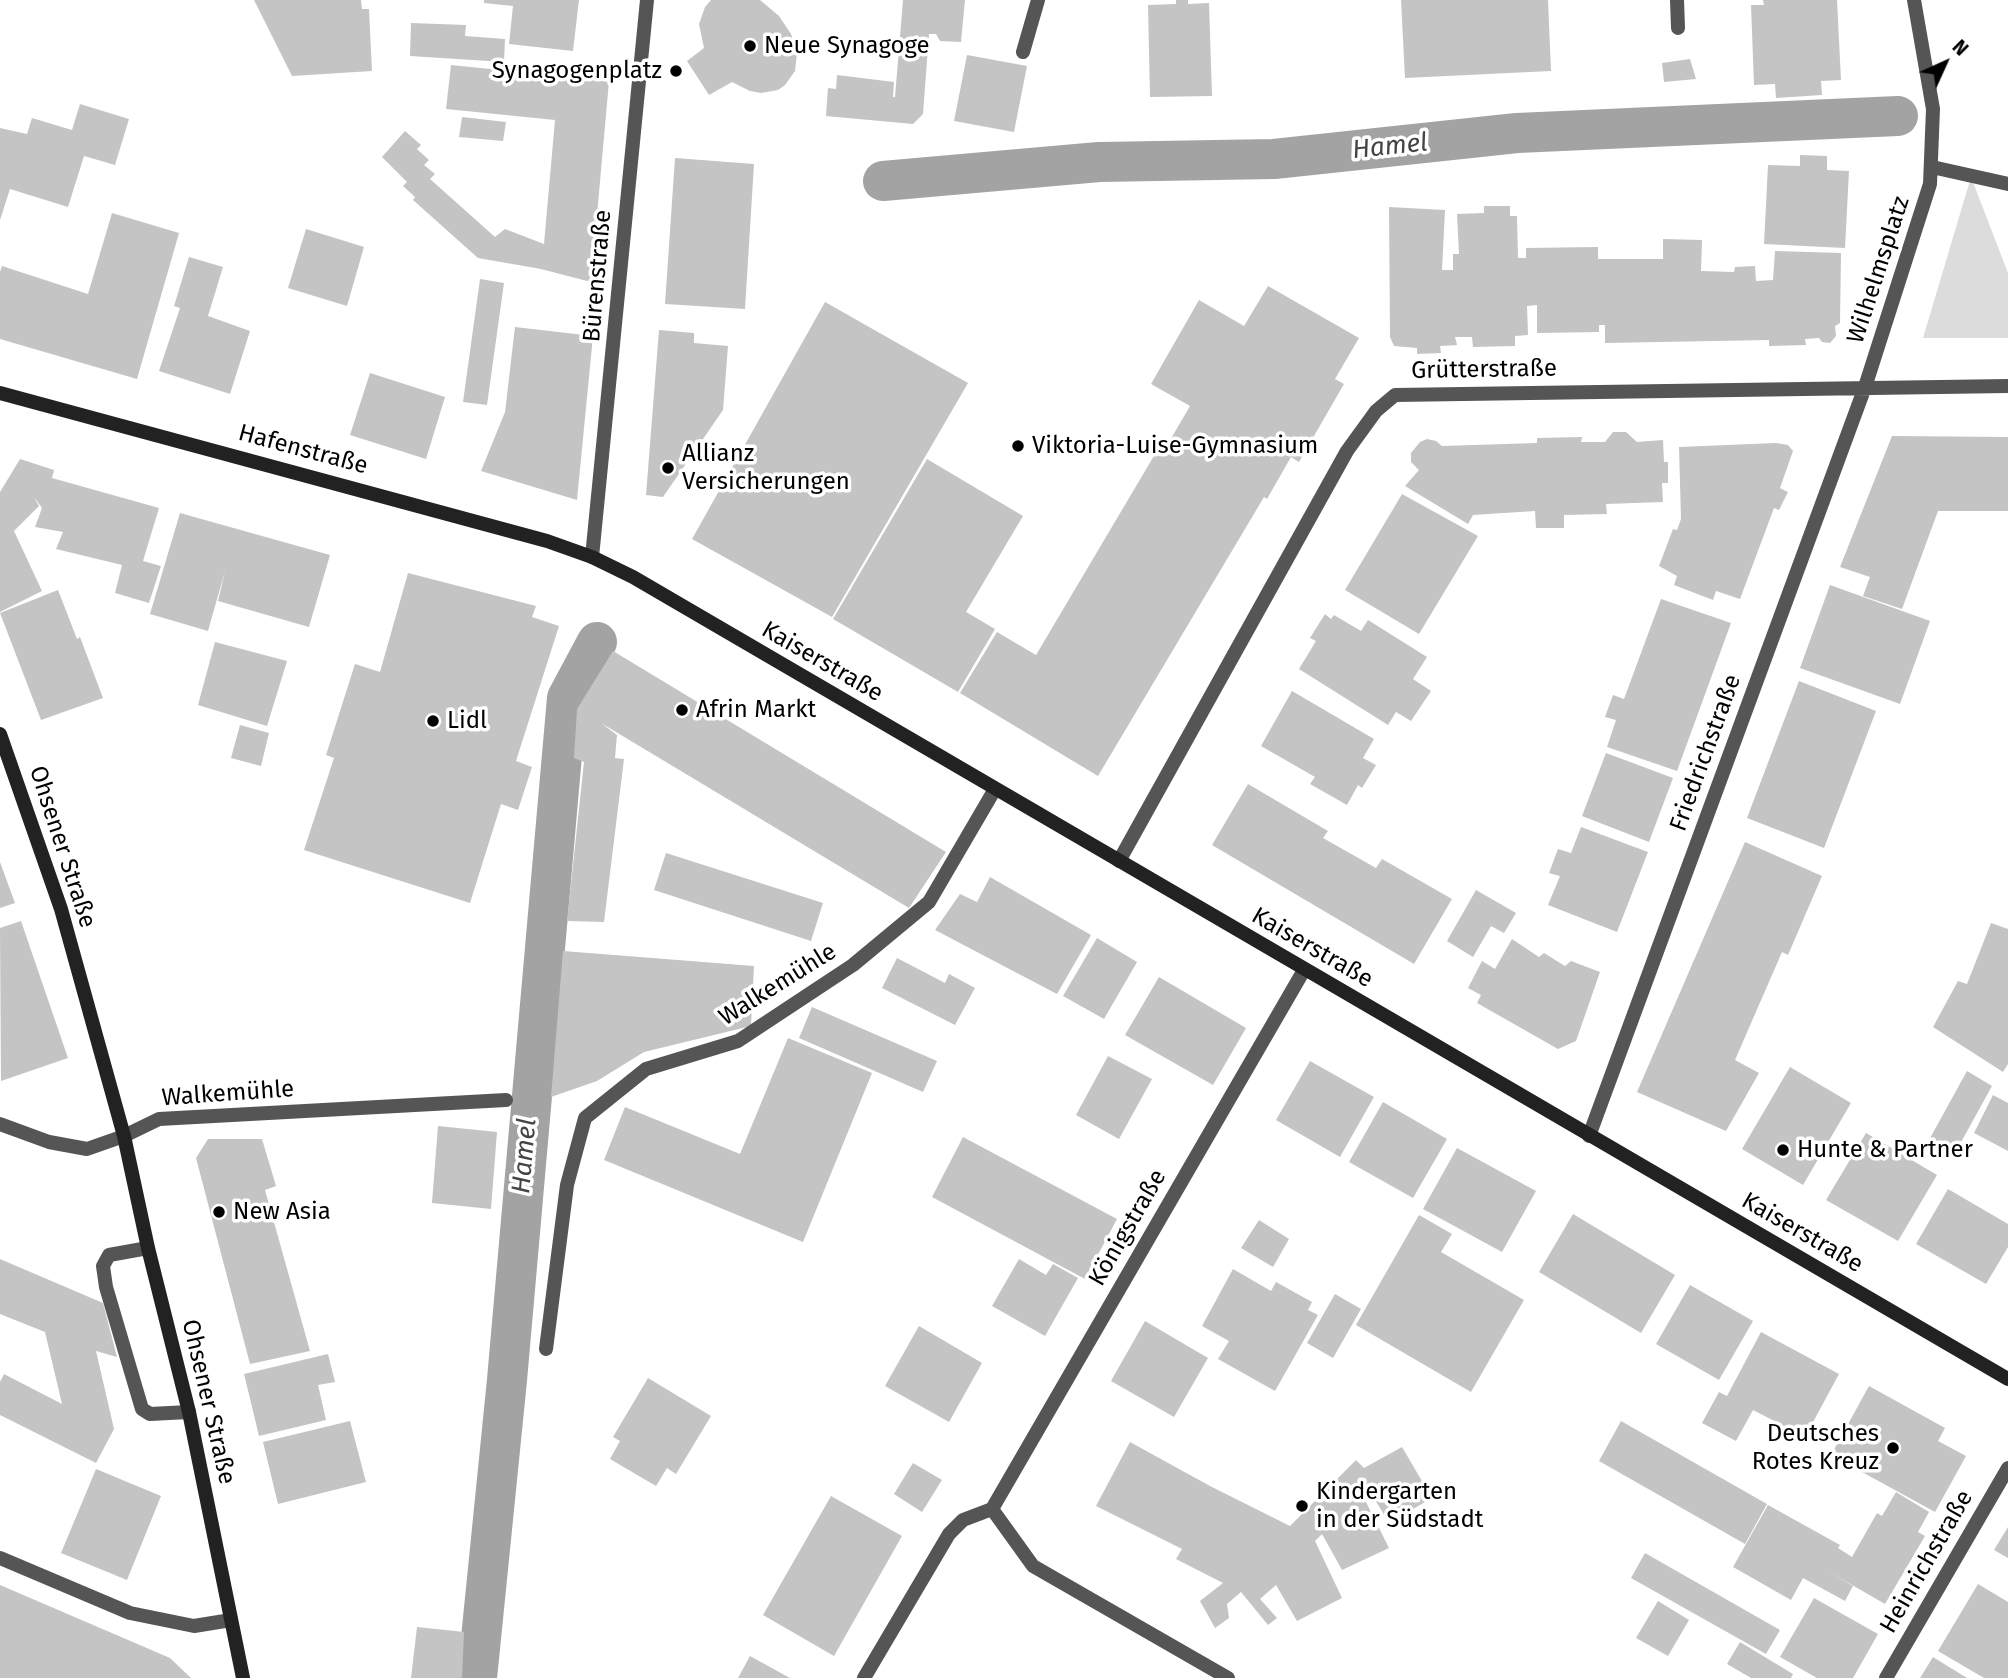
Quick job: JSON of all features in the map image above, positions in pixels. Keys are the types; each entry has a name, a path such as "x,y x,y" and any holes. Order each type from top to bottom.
{"main road":[{"name":"Hafenstraße","path":"0,393 382,495 547,541 592,557"},
{"path":"0,407 26,400"},
{"name":"Kaiserstraße","path":"592,557 634,577 2008,1379"},
{"name":"Ohsener Straße","path":"0,734 61,909 124,1136 148,1248 189,1412 243,1678"}],"street":[{"name":"Bürenstraße","path":"592,557 647,0"},
{"path":"1023,52 1038,0"},
{"path":"1677,0 1678,28"},
{"name":"Wilhelmsplatz","path":"1865,387 1930,184 1933,109 1913,0"},
{"path":"1932,167 2008,184"},
{"name":"Grütterstraße","path":"1119,861 1347,451 1376,411 1395,395 2008,386"},
{"name":"Friedrichstraße","path":"1589,1136 1865,387"},
{"name":"Walkemühle","path":"546,1349 568,1185 584,1118 646,1069 738,1041 853,965 929,902 995,789"},
{"name":"Königstraße","path":"992,1509 1304,970"},
{"name":"Walkemühle","path":"124,1136 159,1119 506,1100"},
{"path":"0,1124 49,1142 87,1149 124,1136"},
{"path":"148,1248 110,1255 103,1266 110,1300 142,1409 150,1414 189,1412"},
{"name":"Heinrichstraße","path":"1886,1678 2008,1468"},
{"path":"864,1678 949,1534 964,1520 992,1509 1033,1566 1228,1678"},
{"path":"0,1558 130,1613 194,1626 231,1620"}],"shaded area":[{"path":"1971,177 2008,273 2008,338 1923,338"}],"building":[{"path":"254,0 361,0 362,9 369,9 372,71 292,76"},
{"path":"484,0 579,0 573,51 509,44 513,6 484,3"},
{"name":"Neue Synagoge","path":"711,0 760,0 779,16 791,34 797,53 795,71 785,85 778,90 761,93 732,82 709,95 687,61 704,48 699,24 705,7"},
{"path":"903,0 965,0 961,42 940,41 936,34 929,34 923,114 913,124 826,116 828,88 836,89 837,75 894,82 895,97"},
{"path":"1176,0 1188,0 1188,4 1209,3 1212,96 1150,97 1148,5 1176,4"},
{"path":"1401,0 1548,0 1551,71 1405,78"},
{"path":"1763,0 1837,0 1841,80 1821,81 1822,95 1776,98 1775,84 1754,85 1751,5 1764,5"},
{"path":"411,23 466,25 465,36 505,39 504,62 410,56"},
{"path":"967,55 1027,66 1014,132 954,121"},
{"path":"1690,59 1696,79 1664,82 1662,63"},
{"path":"451,65 609,81 591,282 541,269 478,258 413,200 415,197 403,186 407,182 382,157 405,131 421,145 417,149 429,160 424,165 435,174 430,179 495,237 505,229 544,244 555,120 446,109"},
{"path":"80,104 129,119 115,165 84,156 68,207 10,189 0,220 0,128 27,134 32,118 72,130"},
{"path":"462,117 506,122 503,141 459,137"},
{"path":"1800,155 1827,156 1827,170 1849,171 1845,248 1764,244 1768,165 1800,166"},
{"path":"675,158 754,164 745,309 665,304"},
{"path":"1484,206 1510,206 1510,216 1517,216 1518,258 1526,258 1526,248 1598,247 1598,259 1663,259 1663,239 1702,240 1701,271 1734,272 1735,267 1755,266 1756,281 1773,280 1775,251 1841,253 1840,323 1835,326 1836,336 1830,343 1822,342 1819,338 1805,339 1806,345 1769,346 1769,340 1605,343 1605,325 1599,325 1599,332 1537,333 1537,305 1527,306 1528,335 1515,336 1515,346 1473,347 1472,337 1455,337 1457,345 1440,346 1441,353 1417,354 1417,348 1394,346 1390,337 1389,207 1445,210 1442,270 1453,270 1453,254 1459,254 1457,214 1484,213"},
{"path":"112,213 179,233 137,379 0,339 2,266 88,294"},
{"path":"306,229 364,247 347,306 288,288"},
{"path":"189,257 223,267 208,316 250,331 230,394 159,371 180,308 174,306"},
{"path":"480,279 504,283 487,405 463,402"},
{"path":"1268,286 1359,338 1335,379 1344,384 1299,462 1291,457 1267,499 1264,497 1098,776 960,693 997,632 1036,655 1164,439 1169,442 1190,406 1151,384 1199,300 1244,326"},
{"path":"825,302 968,383 832,617 692,539"},
{"path":"515,327 593,336 577,500 481,471 505,412"},
{"path":"659,330 694,333 694,343 728,346 723,410 663,497 646,495"},
{"path":"370,373 445,397 426,459 350,435"},
{"path":"1613,432 1626,432 1637,442 1663,440 1664,462 1668,462 1668,483 1662,483 1663,502 1606,504 1607,514 1564,515 1564,528 1536,528 1535,511 1473,515 1468,524 1405,486 1419,470 1411,462 1411,453 1420,442 1427,439 1442,446 1537,443 1537,438 1582,437 1581,442 1605,442"},
{"path":"1892,436 2008,437 2008,511 1938,511 1902,609 1863,596 1870,577 1840,567"},
{"path":"1776,443 1788,445 1793,451 1780,488 1788,492 1779,510 1774,508 1740,599 1716,591 1713,600 1674,585 1677,576 1659,566 1673,529 1677,530 1681,519 1679,447"},
{"path":"20,459 54,470 52,478 159,508 143,561 161,566 149,603 115,593 122,565 56,549 63,532 35,527 42,508 34,497 39,506 14,531 42,591 0,612 0,492"},
{"path":"927,459 1023,516 966,612 995,629 958,692 833,619"},
{"path":"1402,494 1478,536 1419,634 1345,590"},
{"path":"180,513 330,555 309,627 218,601 225,571 208,631 150,614"},
{"name":"Lidl","path":"408,573 536,606 532,617 559,626 516,761 532,767 518,810 501,804 470,903 304,850 334,758 326,755 355,664 380,672"},
{"path":"1830,585 1930,621 1900,704 1800,668"},
{"path":"58,590 77,639 80,637 103,698 41,720 0,613"},
{"path":"1661,599 1731,623 1677,771 1607,747 1616,720 1605,717 1613,695 1624,699"},
{"path":"1325,614 1331,619 1334,615 1361,631 1368,620 1427,657 1413,679 1431,691 1411,721 1396,712 1388,725 1299,669 1316,641 1310,638"},
{"path":"215,642 287,661 267,726 198,705"},
{"path":"613,651 946,852 909,908 601,723 617,735 615,758 624,759 604,922 567,921 584,762 574,758 577,709"},
{"path":"1799,681 1876,711 1824,848 1747,818"},
{"path":"1292,691 1374,739 1363,758 1376,765 1362,788 1358,785 1347,805 1310,784 1315,777 1261,746"},
{"path":"240,725 269,733 261,766 231,758"},
{"path":"1606,753 1673,778 1649,842 1582,816"},
{"path":"1248,784 1328,831 1323,838 1376,868 1382,859 1452,899 1414,964 1212,845"},
{"path":"1581,827 1648,852 1617,932 1548,905 1560,876 1549,873 1558,849 1571,853"},
{"path":"1745,842 1822,876 1788,955 1782,952 1735,1060 1759,1073 1726,1131 1637,1092"},
{"path":"666,853 823,903 811,941 654,890"},
{"path":"0,862 15,903 0,908"},
{"path":"990,877 1091,935 1057,994 935,930 960,894 977,902"},
{"path":"1476,890 1516,913 1504,933 1491,926 1473,957 1447,941"},
{"path":"21,921 68,1058 1,1081 0,928"},
{"path":"1991,923 2008,929 2008,1064 2003,1072 1933,1027 1958,981 1967,984"},
{"path":"1097,938 1137,962 1104,1019 1063,996"},
{"path":"1512,939 1539,957 1544,953 1565,966 1571,961 1600,972 1576,1041 1558,1049 1477,1003 1481,995 1468,988 1482,961 1495,969"},
{"path":"563,951 754,966 751,1026 644,1052 597,1081 551,1097"},
{"path":"897,958 945,983 949,974 975,988 955,1025 882,988"},
{"path":"1159,977 1246,1028 1213,1085 1125,1035"},
{"path":"812,1007 937,1061 923,1092 799,1038"},
{"path":"788,1038 872,1073 803,1242 604,1160 625,1107 740,1154"},
{"path":"1108,1056 1152,1079 1119,1139 1076,1115"},
{"path":"1310,1061 1374,1097 1340,1157 1276,1120"},
{"path":"1790,1067 1851,1103 1803,1185 1742,1149"},
{"path":"1967,1071 1992,1086 1954,1155 1929,1140"},
{"path":"1993,1095 2008,1103 2008,1151 1974,1133"},
{"path":"1383,1102 1447,1139 1413,1198 1349,1162"},
{"path":"438,1126 497,1132 491,1209 432,1203"},
{"path":"1866,1133 1937,1175 1898,1241 1826,1200"},
{"path":"963,1137 1117,1219 1085,1279 932,1197"},
{"path":"208,1139 262,1139 276,1186 265,1190 310,1351 250,1364 196,1158"},
{"path":"1457,1148 1536,1191 1502,1252 1423,1209"},
{"path":"1948,1189 2008,1224 2008,1247 1986,1284 1916,1244"},
{"path":"1573,1214 1675,1275 1641,1333 1539,1272"},
{"path":"1419,1215 1452,1234 1441,1252 1524,1300 1471,1392 1356,1325"},
{"path":"1259,1220 1289,1239 1273,1267 1241,1248"},
{"path":"0,1259 103,1303 117,1357 96,1351 114,1429 96,1463 0,1415 0,1382 4,1374 62,1404 45,1332 0,1314"},
{"path":"1019,1259 1046,1275 1053,1264 1078,1278 1045,1336 992,1306"},
{"path":"1233,1269 1271,1291 1276,1282 1312,1302 1308,1310 1318,1315 1275,1391 1218,1359 1229,1341 1202,1326"},
{"path":"1690,1285 1753,1321 1719,1380 1656,1344"},
{"path":"1335,1294 1361,1309 1333,1358 1307,1343"},
{"path":"1145,1321 1208,1358 1174,1417 1111,1381"},
{"path":"919,1326 982,1363 949,1422 885,1386"},
{"path":"1761,1332 1839,1374 1805,1437 1753,1410 1736,1441 1702,1423 1719,1392 1727,1396"},
{"path":"328,1354 335,1382 318,1385 326,1420 259,1436 244,1374"},
{"path":"648,1378 711,1416 676,1474 667,1468 656,1486 610,1459 620,1441 613,1437"},
{"name":"Deutsches Rotes Kreuz","path":"1869,1386 1945,1428 1938,1441 1966,1456 1935,1512 1831,1455"},
{"path":"350,1421 366,1482 278,1504 263,1442"},
{"path":"1621,1421 1767,1504 1745,1544 1599,1461"},
{"path":"1130,1442 1290,1526 1356,1460 1364,1468 1402,1447 1432,1498 1389,1523 1367,1486 1361,1492 1389,1548 1342,1570 1322,1534 1315,1541 1342,1598 1297,1621 1276,1585 1260,1599 1277,1618 1268,1625 1241,1592 1227,1604 1229,1618 1215,1628 1200,1601 1223,1583 1176,1559 1182,1549 1096,1506"},
{"path":"913,1463 942,1480 922,1512 894,1494"},
{"path":"96,1469 161,1496 127,1580 61,1553"},
{"path":"1896,1492 1929,1512 1918,1532 1925,1536 1885,1604 1826,1570 1853,1586 1845,1601 1803,1578 1791,1600 1733,1567 1768,1505 1840,1545 1838,1548 1852,1557 1877,1513 1882,1516"},
{"path":"831,1496 902,1536 834,1656 763,1615"},
{"path":"2008,1527 2008,1558 1994,1550"},
{"path":"1645,1553 1780,1630 1766,1654 1631,1578"},
{"path":"1978,1584 2008,1602 2008,1678 1984,1678 1938,1651"},
{"path":"0,1585 170,1658 191,1678 0,1678"},
{"path":"1814,1598 1878,1634 1853,1678 1817,1678 1780,1657"},
{"path":"1658,1601 1689,1620 1668,1656 1636,1638"},
{"path":"417,1627 464,1632 462,1678 411,1678"},
{"path":"1740,1642 1793,1674 1791,1678 1751,1678 1727,1664"},
{"path":"750,1656 790,1678 738,1678"},
{"path":"1933,1657 1967,1678 1920,1678"}],"waterway":[{"name":"Hamel","path":"883,181 1099,162 1274,159 1517,133 1898,116"},
{"name":"Hamel","path":"477,1678 507,1380 567,698 597,642"}],"place":[{"name":"Neue Synagoge","path":"750,46"},
{"name":"Synagogenplatz","path":"676,71"},
{"name":"Viktoria-Luise-Gymnasium","path":"1018,446"},
{"name":"Allianz Versicherungen","path":"668,468"},
{"name":"Afrin Markt","path":"682,710"},
{"name":"Lidl","path":"433,721"},
{"name":"Hunte & Partner","path":"1783,1150"},
{"name":"New Asia","path":"219,1212"},
{"name":"Deutsches Rotes Kreuz","path":"1893,1448"},
{"name":"Kindergarten in der Südstadt","path":"1302,1506"}]}
